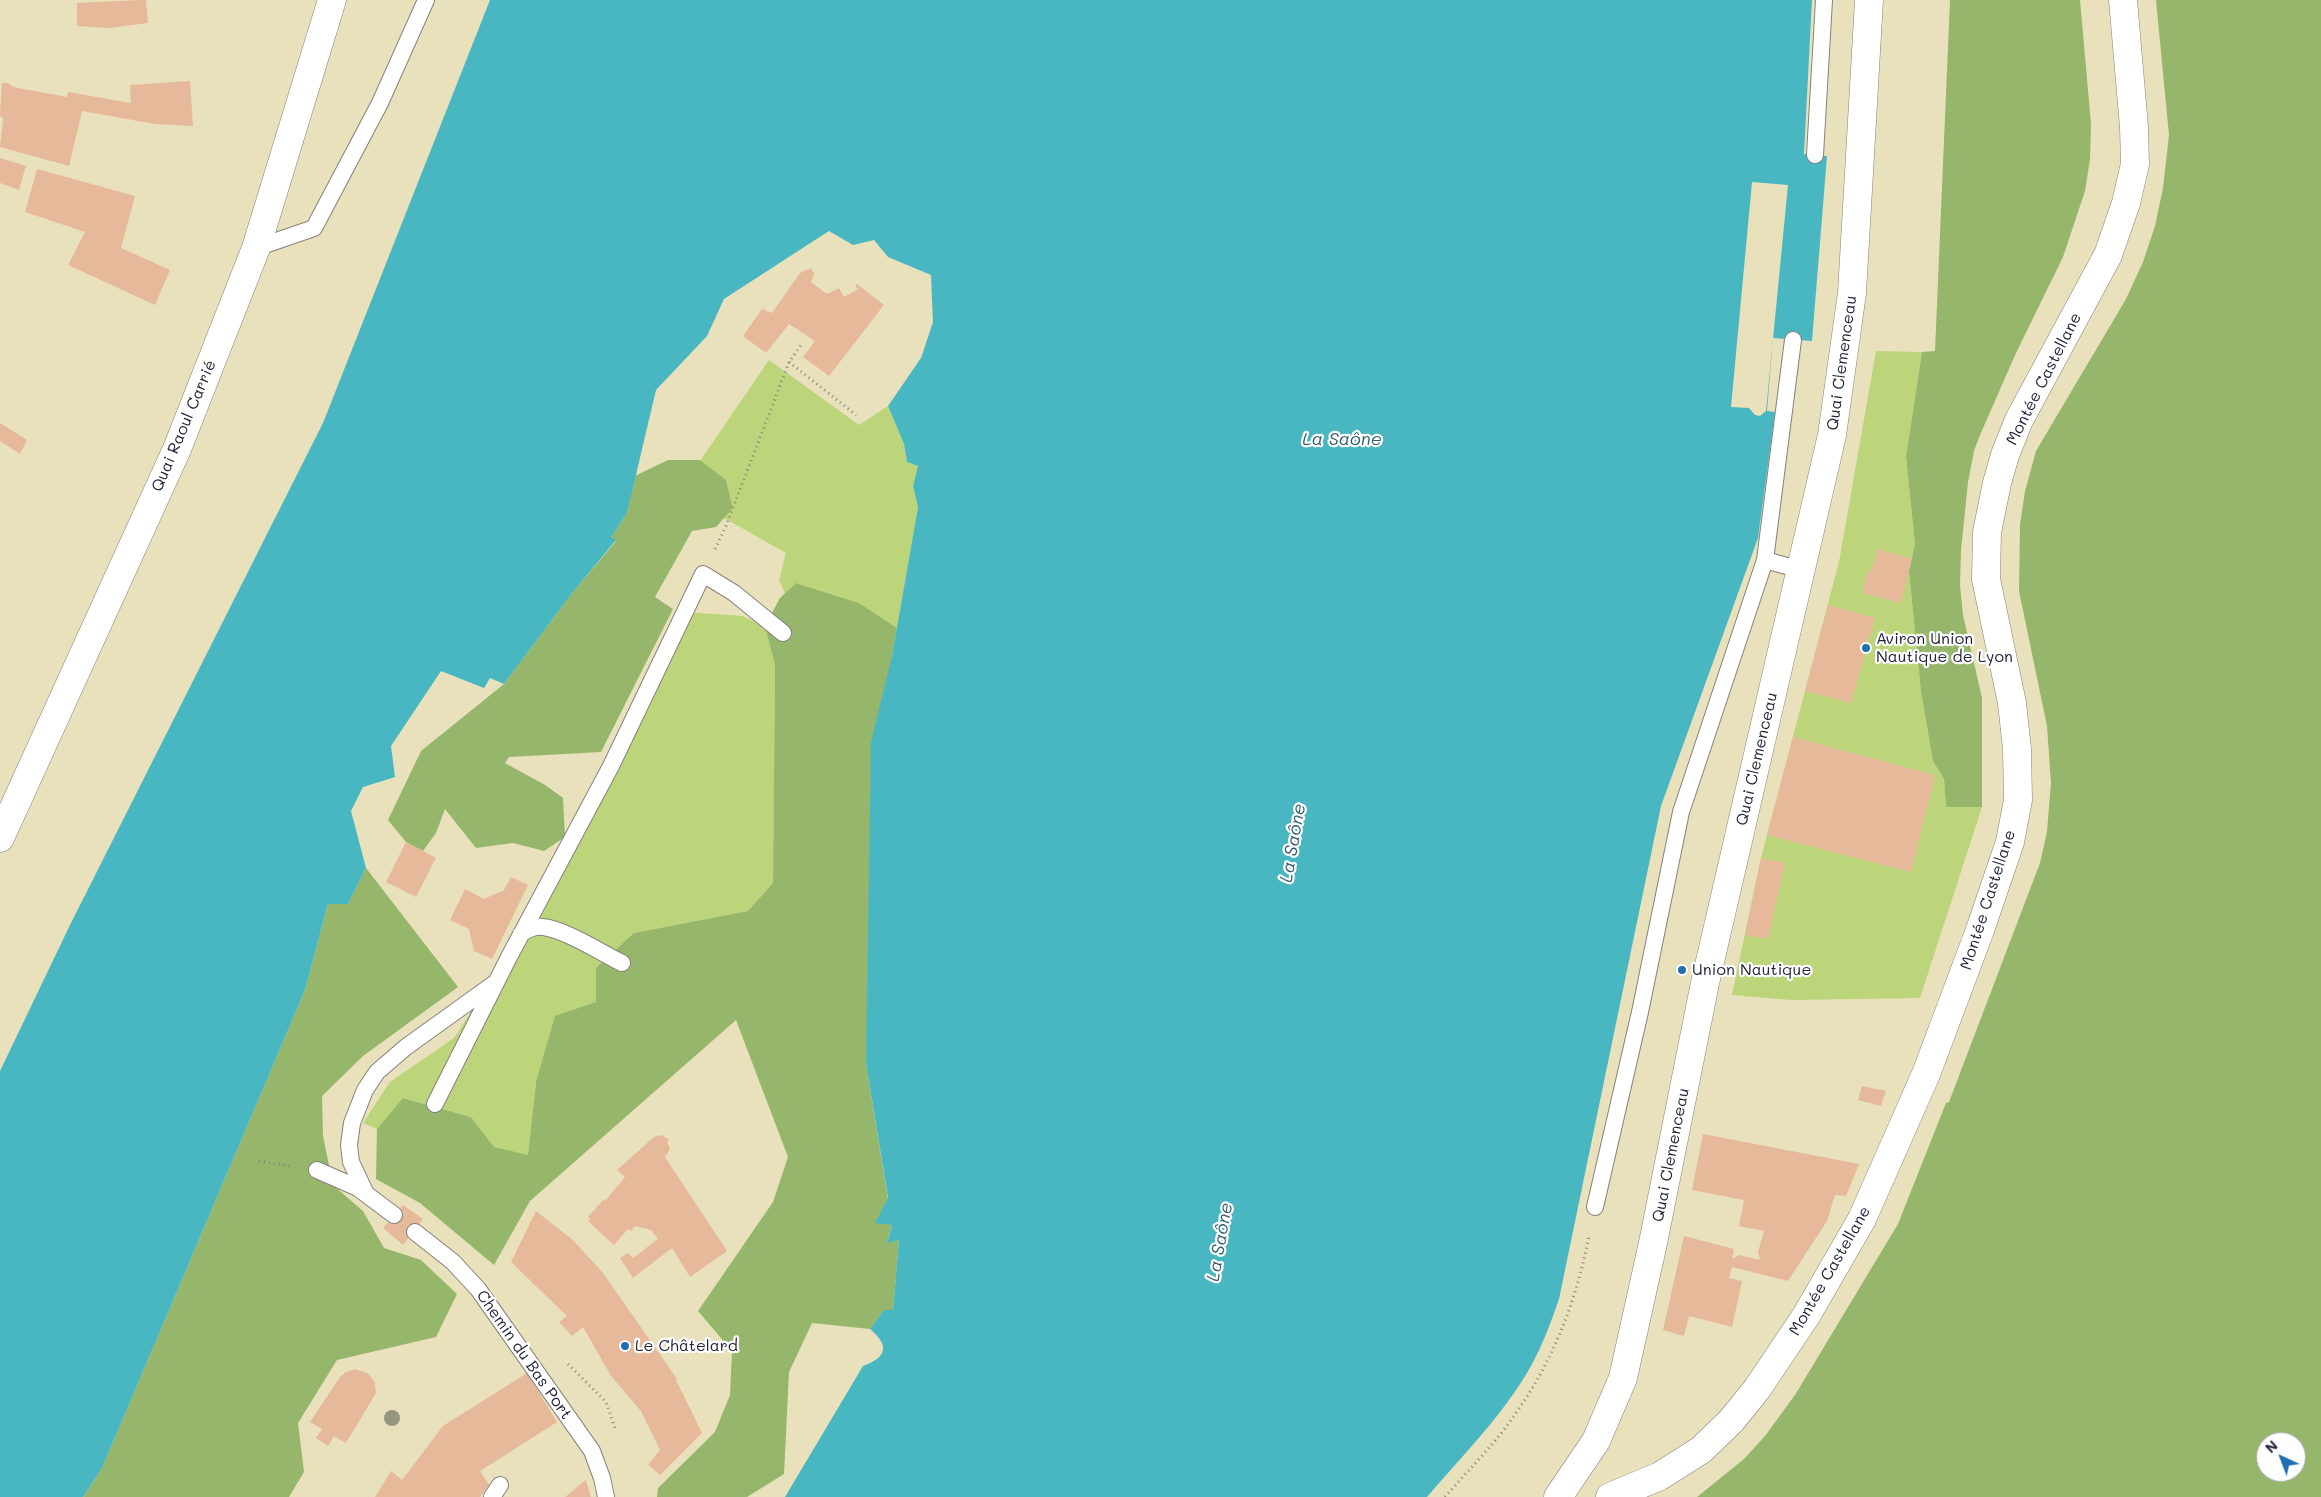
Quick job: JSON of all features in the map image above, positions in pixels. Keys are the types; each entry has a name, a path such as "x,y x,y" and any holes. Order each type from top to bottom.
{"main road":[{"name":"Quai Raoul Carrié","path":"0,838 177,449 256,248 332,0"},
{"name":"Quai Clemenceau","path":"1558,1497 1596,1440 1623,1378 1705,983 1832,435 1852,293 1869,0"},
{"name":"Montée Castellane","path":"1610,1497 1660,1476 1701,1450 1731,1421 1757,1389 1806,1316 1862,1220 1926,1074 1983,921 2010,842 2018,800 2017,750 2012,703 1986,579 1987,532 1997,483 2012,438 2108,255 2126,203 2135,164 2134,127 2123,0"}],"lane":[{"path":"256,248 314,228 380,103 426,0"},
{"path":"1815,155 1824,0"},
{"path":"1594,1207 1640,1012 1680,812 1765,560 1792,340"},
{"path":"1765,560 1801,570"},
{"path":"435,1104 496,982 611,766 703,574 734,592 783,633"},
{"path":"521,934 531,928 544,927 560,932 622,963"},
{"path":"366,1194 351,1162 350,1145 352,1123 365,1090 377,1072 406,1047 496,982"},
{"path":"317,1170 358,1188 394,1215"},
{"name":"Chemin du Bas Port","path":"415,1232 453,1262 484,1296 592,1451 602,1478 606,1497"}],"path":[{"path":"703,574 726,526 789,362 801,345"},
{"path":"789,362 856,414"},
{"path":"259,1161 297,1167"},
{"path":"1445,1497 1516,1414 1551,1353 1562,1330 1578,1282 1594,1207"}],"green space":[{"path":"1950,0 2080,0 2091,124 2090,159 2085,191 2063,257 2016,353 1980,435 1974,451 1968,482 1961,550 1960,585 1963,615 1982,698 1982,807 1946,807 1944,779 1933,761 1921,692 1909,571 1915,544 1906,457 1922,352 1935,351"},
{"path":"2156,0 2321,0 2321,1497 1697,1497 1744,1459 1765,1436 1795,1395 1898,1224 1946,1103 1949,1102 2040,863 2047,832 2051,783 2047,726 2019,591 2020,525 2025,491 2036,451 2126,299 2143,262 2155,226 2163,188 2169,135"},
{"name":"Aviron Union Nautique de Lyon","path":"1876,351 1922,352 1906,457 1915,544 1909,571 1921,692 1933,761 1944,779 1946,807 1982,807 1920,998 1791,1000 1732,995 1761,858 1839,562"},
{"path":"769,360 859,425 888,406 904,444 907,462 918,466 913,486 918,507 897,628 859,603 796,583 785,594 779,580 786,553 724,518 733,507 726,480 700,461"},
{"path":"668,460 700,460 726,480 733,508 716,527 692,531 655,597 673,609 601,752 509,757 505,763 545,785 563,798 565,837 544,851 513,843 476,848 445,809 436,833 423,851 406,842 388,820 421,751 504,684 573,592 616,541 610,538 627,513 635,476"},
{"path":"796,583 859,603 897,628 892,656 866,1063 892,1225 887,1242 899,1240 893,1310 884,1310 870,1329 812,1323 789,1372 784,1474 747,1497 657,1497 658,1488 715,1432 730,1395 732,1351 698,1311 773,1202 788,1157 736,1020 530,1201 494,1265 420,1203 376,1179 377,1129 403,1098 471,1117 494,1147 528,1155 536,1082 555,1016 596,1002 596,968 634,933 748,911 773,883 775,665 765,626 780,598"},
{"path":"684,612 742,616 783,633 775,665 773,883 748,911 634,933 596,1002 536,1082 528,1156 494,1147 471,1117 404,1098 377,1129 363,1123 390,1082 454,1038 521,934"},
{"path":"366,868 458,987 363,1056 322,1096 323,1136 333,1185 363,1211 384,1248 421,1260 457,1294 436,1337 337,1360 298,1423 304,1472 289,1497 83,1497 102,1468 305,990 328,904 348,904"}],"water":[{"name":"La Saône","path":"490,0 1812,0 1804,154 1827,156 1812,341 1773,338 1767,411 1775,412 1758,538 1661,806 1559,1299 1539,1349 1520,1384 1482,1434 1427,1497 785,1497 863,1366 881,1355 883,1345 870,1329 884,1310 893,1310 899,1240 887,1243 892,1225 875,1223 888,1198 866,1063 871,742 892,656 918,507 913,486 918,466 907,462 904,444 888,406 921,358 933,322 931,275 888,257 874,240 853,245 829,231 724,299 707,336 656,390 627,513 611,537 616,540 573,592 504,684 490,678 484,688 441,671 391,746 395,777 363,787 351,811 366,868 348,904 328,904 305,990 102,1468 83,1497 0,1497 0,1071 70,925 323,423"}],"pier":[{"path":"1752,182 1788,185 1766,411 1760,416 1755,415 1749,408 1731,407"}],"building":[{"path":"146,0 148,23 109,28 77,26 77,3"},
{"path":"190,81 193,126 155,124 82,111 69,166 0,147 3,119 0,115 2,83 8,83 13,87 67,97 68,92 131,103 130,85"},
{"path":"0,158 26,166 19,190 0,183"},
{"path":"37,169 135,196 121,248 170,270 155,305 68,265 85,232 25,212"},
{"path":"811,268 814,274 811,282 827,294 839,288 844,297 858,289 855,286 857,284 884,305 829,376 803,357 815,341 789,324 766,353 743,336 762,309 772,313 800,273"},
{"path":"0,423 27,440 20,454 0,441"},
{"path":"1878,549 1912,559 1901,603 1862,593 1868,570 1871,571"},
{"path":"1828,605 1875,618 1851,703 1805,691"},
{"path":"1793,737 1935,775 1911,872 1767,835"},
{"path":"406,842 436,858 416,897 386,882"},
{"path":"1761,858 1785,863 1768,939 1745,935"},
{"path":"511,877 528,885 492,959 474,951 469,929 450,920 465,889 484,899 504,890"},
{"path":"1862,1086 1886,1091 1881,1106 1858,1100"},
{"path":"1703,1134 1859,1164 1846,1196 1835,1195 1827,1221 1788,1281 1732,1267 1729,1278 1742,1281 1732,1327 1689,1316 1684,1336 1663,1330 1684,1236 1734,1249 1732,1259 1739,1255 1760,1260 1758,1252 1764,1231 1739,1226 1744,1200 1692,1190"},
{"path":"662,1135 669,1140 667,1142 670,1149 665,1157 727,1251 690,1277 672,1248 633,1278 620,1258 628,1253 633,1258 658,1239 651,1230 635,1226 631,1231 628,1229 614,1245 588,1221 590,1219 588,1217 604,1199 605,1201 625,1177 617,1170 654,1137"},
{"path":"403,1205 423,1219 403,1245 383,1228"},
{"name":"Le Châtelard","path":"536,1211 573,1240 603,1273 677,1379 702,1433 660,1475 648,1465 660,1450 641,1411 611,1376 583,1327 572,1336 559,1322 567,1316 511,1262"},
{"path":"355,1369 369,1374 375,1383 376,1393 346,1443 334,1436 328,1446 316,1438 322,1429 310,1422 340,1377 346,1372"},
{"path":"527,1373 557,1422 480,1471 489,1485 480,1497 375,1497 391,1471 402,1480 443,1426"},
{"path":"586,1480 591,1497 565,1497"}],"place":[{"name":"Aviron Union Nautique de Lyon","path":"1866,648"},
{"name":"Union Nautique","path":"1682,970"},
{"name":"Le Châtelard","path":"625,1346"}]}
